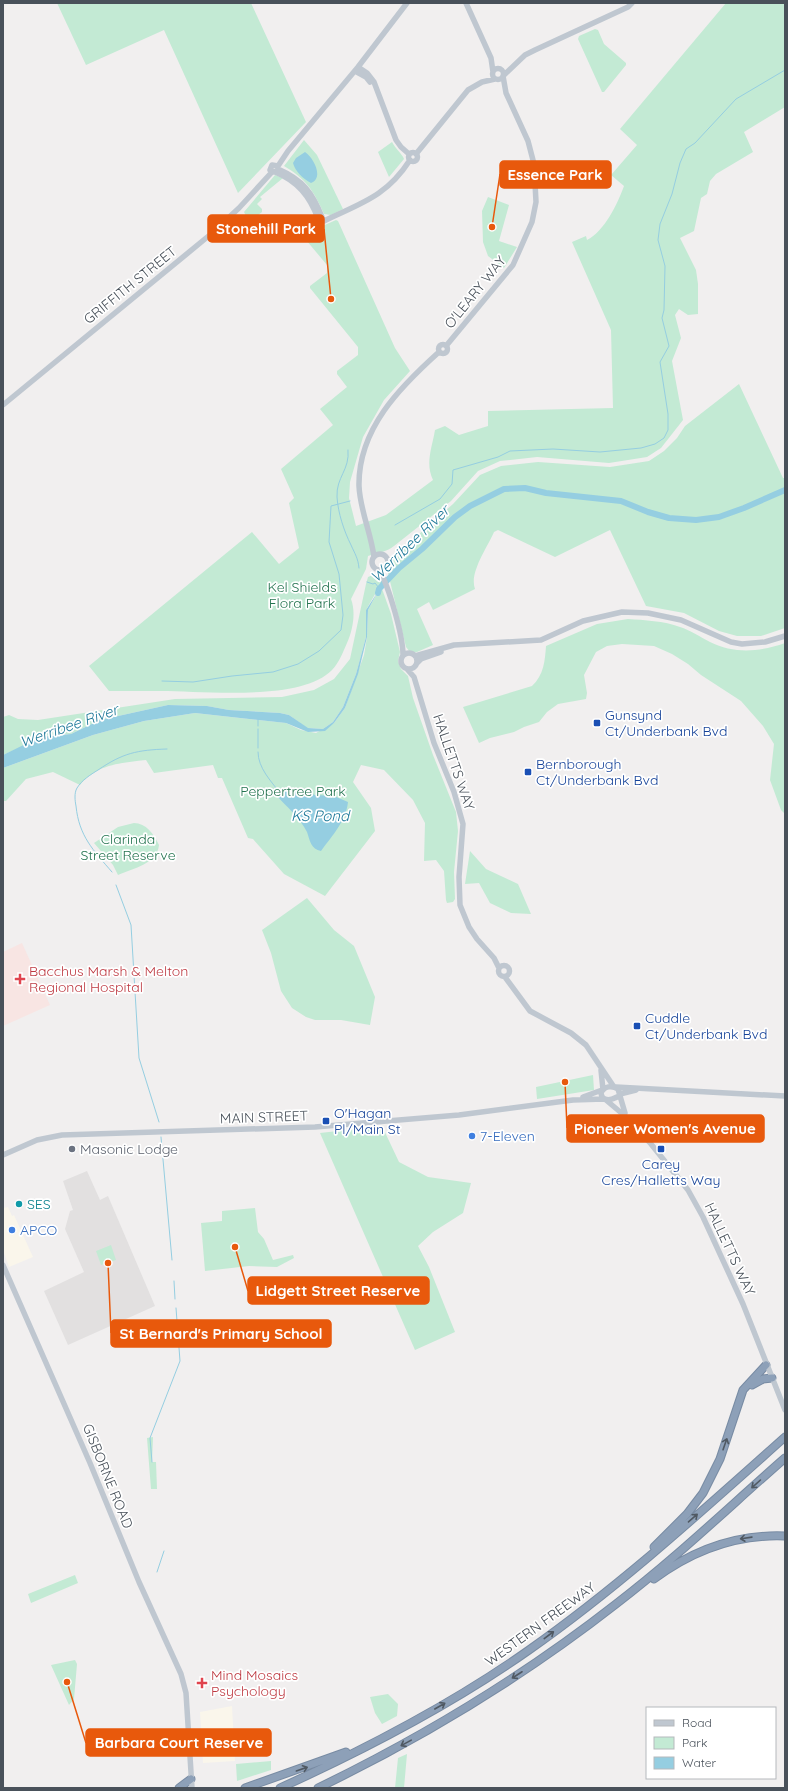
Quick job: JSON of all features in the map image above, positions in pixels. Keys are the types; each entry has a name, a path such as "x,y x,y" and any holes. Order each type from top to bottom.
{"highway":[{"path":"608,1591 666,1535 698,1501 716,1468 743,1390 766,1365"},
{"path":"733,1420 750,1388 759,1380 768,1377 772,1378"},
{"name":"WESTERN FREEWAY","path":"280,1788 406,1726 464,1692 528,1650 608,1591 643,1562 785,1437"},
{"name":"WESTERN FREEWAY","path":"318,1788 387,1753 466,1708 519,1674 617,1603 687,1545 785,1458"},
{"path":"617,1603 679,1562 708,1547 752,1537 785,1536"},
{"path":"245,1788 324,1761 406,1726"},
{"path":"329,1788 387,1753"},
{"path":"179,1788 191,1779"}],"street":[{"name":"GRIFFITH STREET","path":"3,405 211,234 239,208 274,169 357,69 407,3"},
{"path":"466,3 491,58 503,76 506,93"},
{"path":"494,76 501,79 525,55 628,7 632,3"},
{"path":"491,58 494,76 506,93"},
{"path":"274,169 294,176 302,182 312,195 322,219 332,218 359,206 382,192 410,157 412,152 416,154 468,90 494,76 500,70 513,67"},
{"path":"357,69 367,73 374,82 396,140 410,157"},
{"name":"O'LEARY WAY","path":"372,543 362,505 359,486 363,457 368,438 378,419 390,402 439,352 439,346 446,346 514,265 532,222 536,202 534,164 528,141 506,93"},
{"path":"372,543 380,555 387,559 384,580"},
{"path":"372,543 374,557 372,565 374,568 379,570 384,580 403,645 401,664 407,669 415,665 421,659 460,646"},
{"path":"374,557 380,555"},
{"path":"379,570 385,568"},
{"path":"403,655 454,645 460,646 541,640 583,621 622,612 648,613 681,620 719,638 736,643 765,642 785,636"},
{"path":"403,645 413,654 415,665"},
{"name":"HALLETTS WAY","path":"415,665 414,677 434,743 454,792 462,818 463,838 459,884 460,905 469,927 499,966"},
{"name":"HALLETTS WAY","path":"407,669 414,677"},
{"path":"506,976 508,968 506,966 499,966 498,974 506,976 530,1011 564,1028 578,1038 592,1052 600,1067 615,1087 785,1096"},
{"path":"600,1067 601,1095 605,1099"},
{"name":"HALLETTS WAY","path":"615,1087 619,1090 625,1116"},
{"name":"MAIN STREET","path":"573,1100 615,1087"},
{"name":"MAIN STREET","path":"3,1154 37,1140 62,1135 315,1127 467,1114 573,1100 613,1099 633,1090 654,1089"},
{"name":"HALLETTS WAY","path":"605,1099 625,1116 651,1144 691,1195 743,1304 785,1410"},
{"name":"GISBORNE ROAD","path":"3,1265 90,1463 136,1575 181,1674 192,1788"},
{"name":"GISBORNE ROAD","path":"3,1273 14,1288"}],"shaded area":[{"name":"Bacchus Marsh & Melton Regional Hospital","path":"22,943 50,1005 3,1026 3,952"},
{"path":"87,1171 100,1200 108,1196 155,1306 68,1345 44,1291 84,1272 65,1229 70,1211 73,1210 63,1181"},
{"path":"8,1207 12,1216 14,1215 33,1257 9,1267 3,1250 3,1208"},
{"path":"232,1706 235,1761 203,1763 200,1712"}],"green space":[{"path":"57,3 251,3 306,122 238,193 164,30 86,65"},
{"name":"Kel Shields Flora Park","path":"726,3 785,3 785,107 744,132 753,152 716,174 710,181 707,194 701,198 694,231 680,238 696,270 698,284 698,314 688,315 679,309 675,315 681,338 672,361 683,420 661,448 647,457 609,463 537,457 500,461 478,471 451,501 394,546 385,551 368,556 366,569 351,599 354,615 349,638 341,657 332,670 317,680 298,687 275,691 225,693 109,691 89,666 252,532 279,564 299,548 289,503 294,498 281,469 333,425 320,409 347,387 337,374 337,371 358,355 358,347 310,288 310,286 327,273 327,265 306,240 318,228 336,220 338,221 395,348 410,371 384,400 363,437 350,482 349,498 356,526 386,515 433,480 429,461 435,430 445,426 459,435 488,426 488,411 613,408 611,330 572,242 586,236 587,240 599,231 610,216 624,186 611,175 637,145 620,129"},
{"path":"595,29 598,30 604,44 626,63 626,65 604,92 602,92 578,39 579,36"},
{"path":"304,140 317,155 343,209 331,215 324,214 313,192 304,181 284,166"},
{"path":"392,142 404,159 389,177 378,152"},
{"path":"275,175 283,178 260,197 262,199 257,204 262,209 262,212 249,222 244,212"},
{"path":"488,197 509,205 499,241 517,247 504,268 488,256 483,242 482,211"},
{"path":"739,384 783,478 785,478 785,628 761,636 737,636 719,631 684,613 646,606 610,530 555,557 498,530 494,532 480,560 474,576 475,589 433,610 429,602 417,609 433,645 417,652 410,652 406,647 388,573 391,559 453,504 480,475 501,466 538,462 610,467 649,461 664,451 677,438 685,426"},
{"path":"373,575 379,577 382,582 366,610 366,637 356,674 343,707 333,722 323,729 307,728 289,715 280,713 229,710 207,706 168,705 100,720 71,734 49,735 3,755 3,717 9,715 18,719 38,720 175,699 282,697 314,690 334,679 350,659 366,584 368,577"},
{"name":"Peppertree Park","path":"381,586 391,614 400,652 398,661 401,669 408,676 413,698 433,755 456,812 458,831 454,872 455,899 453,902 447,903 446,900 444,871 436,860 424,861 425,823 413,800 384,770 361,765 353,782 371,808 375,831 325,896 284,874 253,839 248,838 222,778 218,778 213,765 154,773 146,760 128,762 102,769 87,778 80,785 53,772 26,779 6,801 3,801 3,768 93,735 144,721 195,713 286,723 301,730 316,733 334,723 345,708 364,655 367,637 368,610"},
{"path":"628,619 667,623 688,630 719,646 738,650 757,650 785,643 785,814 781,810 770,780 774,744 763,726 741,701 701,675 688,664 672,654 654,646 622,644 607,646 596,652 584,675 587,693 586,699 558,704 547,712 539,722 479,743 463,707 532,686 536,682 541,672 546,646 597,624"},
{"name":"Clarinda Street Reserve","path":"138,823 146,827 155,837 159,845 154,857 149,861 118,875 113,865 94,843 118,827"},
{"path":"470,851 486,869 518,884 531,914 511,913 490,903 479,883 465,884"},
{"path":"307,898 334,930 354,946 375,997 370,1025 341,1020 315,1020 306,1017 292,1008 281,991 271,953 262,930"},
{"path":"593,1075 594,1090 537,1099 536,1087"},
{"path":"382,1126 399,1162 428,1177 471,1183 463,1213 433,1232 418,1246 429,1267 455,1332 415,1350 320,1133"},
{"path":"255,1208 258,1232 264,1239 273,1260 293,1255 294,1258 277,1267 249,1266 205,1271 201,1223 222,1221 222,1211"},
{"path":"111,1245 116,1260 101,1265 96,1251"},
{"path":"153,1437 152,1462 156,1462 157,1489 151,1489 147,1438"},
{"path":"75,1575 78,1583 31,1603 28,1594"},
{"path":"75,1660 77,1664 74,1699 69,1705 51,1665"},
{"path":"388,1694 398,1704 397,1716 382,1724 375,1713 370,1697"},
{"path":"407,1754 404,1788 395,1788 398,1758"},
{"path":"271,1761 271,1770 237,1781 236,1764"}],"water":[{"path":"305,152 312,159 317,173 317,177 311,183 300,174 293,163 296,158"},
{"path":"382,579 384,580 368,610 367,637 358,674 345,708 334,723 325,731 308,732 286,723 195,713 144,721 93,735 3,768 3,755 40,737 71,734 100,720 168,705 207,706 229,710 280,713 289,715 308,728 323,729 333,722 343,707 356,674 366,637 366,610 377,593"},
{"name":"KS Pond","path":"284,790 304,791 315,795 334,796 348,802 347,809 341,822 321,851 313,846 301,822 276,795"}],"waterway":[{"path":"395,525 440,499 452,484 453,470 498,457 510,451 553,449 600,452 641,448 655,444 664,438 668,430 668,414 660,362 669,346 662,318 664,310 665,266 658,240 660,224 672,194 680,163 686,149 695,143 736,99 785,70"},
{"path":"348,450 347,463 337,490 337,497 342,522 358,561 359,568"},
{"name":"Werribee River","path":"378,593 379,589 399,568 422,549 455,517 470,506 504,489 525,488 546,493 621,501 648,512 669,518 696,520 719,517 785,490"},
{"path":"162,681 193,682 273,672 298,664 319,651 341,630 343,615 339,574 329,542 331,506 350,501"},
{"path":"367,582 373,584 375,583 379,588"},
{"path":"258,719 258,726"},
{"path":"258,729 258,748"},
{"path":"112,872 88,842 80,826 75,799 76,790 89,776 107,764 123,756 147,750 167,749"},
{"path":"258,752 263,769 280,793"},
{"path":"116,885 131,925 139,1058 159,1122"},
{"path":"161,1137 172,1260"},
{"path":"174,1281 175,1299"},
{"path":"152,1462 150,1438 180,1361 176,1308"},
{"path":"157,1572 164,1551"}],"place":[{"name":"Essence Park","path":"492,227"},
{"name":"Stonehill Park","path":"331,299"},
{"name":"Gunsynd Ct/Underbank Bvd","path":"597,723"},
{"name":"Bernborough Ct/Underbank Bvd","path":"528,772"},
{"name":"Bacchus Marsh & Melton Regional Hospital","path":"20,979"},
{"name":"Cuddle Ct/Underbank Bvd","path":"637,1026"},
{"name":"Pioneer Women's Avenue","path":"565,1082"},
{"name":"O'Hagan Pl/Main St","path":"326,1121"},
{"name":"7-Eleven","path":"472,1136"},
{"name":"Masonic Lodge","path":"72,1149"},
{"name":"Carey Cres/Halletts Way","path":"661,1149"},
{"name":"SES","path":"19,1204"},
{"name":"APCO","path":"12,1230"},
{"name":"Lidgett Street Reserve","path":"235,1247"},
{"name":"St Bernard's Primary School","path":"108,1263"},
{"name":"Barbara Court Reserve","path":"67,1682"},
{"name":"Mind Mosaics Psychology","path":"202,1683"}]}
